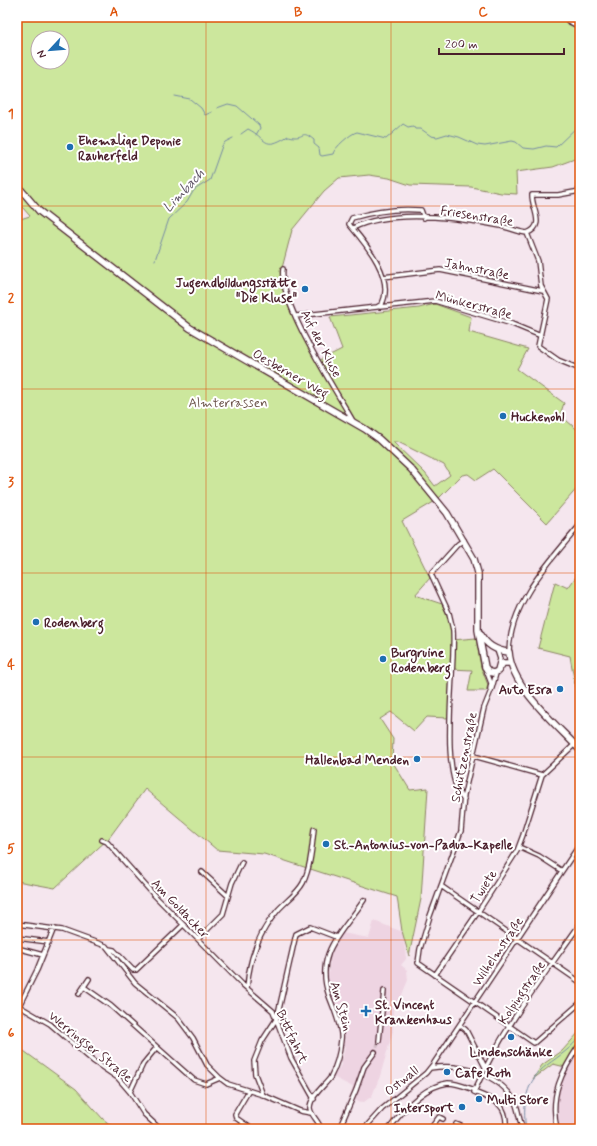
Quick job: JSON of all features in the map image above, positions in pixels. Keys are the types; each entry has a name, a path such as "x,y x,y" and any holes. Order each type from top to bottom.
{"street":[{"path":"568,22 580,27"},
{"name":"Oesberner Weg","path":"17,185 40,211 190,328 353,422 379,439 411,469 442,506 464,540 474,559 478,573 478,630 482,655 490,683 490,692"},
{"path":"580,191 558,195 532,196 538,223 535,229 527,233 536,252 541,286 548,296 538,346 558,360 580,369"},
{"name":"Friesenstraße","path":"424,218 421,210 393,209 373,212 352,218 349,224 353,228 379,219 400,217 424,218 488,224 527,233"},
{"path":"353,228 376,259 382,278 384,300 378,307"},
{"name":"Auf der Kluse","path":"283,269 282,276 284,289 296,316 315,357 353,422"},
{"name":"Jahnstraße","path":"382,278 435,270 447,270 544,291"},
{"name":"Münkerstraße","path":"296,316 435,301 512,324 540,336"},
{"path":"580,525 532,586 514,623 510,639 509,652 510,663 525,689 580,750"},
{"path":"464,540 458,544 431,574 449,613 453,630 451,754 456,791 464,800"},
{"path":"478,630 485,642 495,649"},
{"path":"482,655 486,648 509,652"},
{"name":"Schützenstraße","path":"435,975 418,963 420,949 430,916 461,831 464,800 484,708 498,671 500,658 495,649"},
{"path":"485,667 491,673 498,671 503,663 510,663"},
{"name":"Twiete","path":"435,975 478,912 519,847 542,775 575,744"},
{"path":"474,756 542,775"},
{"path":"247,988 249,968 254,948 278,910 302,883 307,872 314,829"},
{"name":"Am Goldacker","path":"102,840 108,842 153,894 247,988"},
{"name":"Wilhelmstraße","path":"430,1068 580,844"},
{"path":"519,847 539,856 562,871"},
{"path":"198,939 223,914 228,896 242,862"},
{"path":"202,872 228,896"},
{"path":"441,886 580,982"},
{"name":"Am Stein","path":"314,1099 330,1077 338,1057 342,1038 324,981 326,959 336,937 364,900"},
{"path":"17,924 54,928 95,940 109,949 114,950 133,970 136,970 183,925"},
{"name":"Kolpingstraße","path":"474,1091 485,1067 509,1026 580,924"},
{"path":"263,1095 255,1074 254,1061 262,1041 277,1018 296,934 310,927 336,937"},
{"path":"18,1006 49,942 54,928"},
{"path":"17,938 49,942"},
{"path":"17,948 43,955"},
{"path":"109,949 135,983 178,1018 189,1032 207,1065 220,1078 228,1084 248,1092 263,1095 300,1111 311,1113"},
{"path":"435,975 534,1043 580,1002"},
{"path":"79,994 89,979"},
{"path":"84,987 111,1006 188,1075 198,1082 206,1084 220,1078"},
{"name":"Bittfahrt","path":"247,988 273,1011 277,1018 291,1058 314,1099"},
{"path":"379,1042 384,991"},
{"name":"Werringser Straße","path":"18,1006 50,1024 93,1061 118,1078 130,1092 144,1114 160,1129"},
{"path":"460,1025 466,1030 485,1067"},
{"path":"557,1129 554,1109 556,1089 562,1072 580,1044"},
{"path":"130,1092 134,1080 143,1064 157,1047"},
{"path":"339,1129 356,1090 364,1066 375,1052"},
{"name":"Ostwall","path":"364,1129 390,1102 430,1068 452,1067 482,1073"},
{"path":"482,1073 499,1084 511,1097 517,1106 524,1129"},
{"path":"389,1129 416,1100 438,1086 456,1084 492,1099 500,1105 506,1116 506,1129"},
{"path":"248,1092 235,1114 236,1118 252,1129"},
{"path":"314,1099 310,1105 311,1113 321,1129"},
{"path":"430,1129 439,1117 443,1118"}],"shaded area":[{"name":"St. Vincent Krankenhaus","path":"374,921 403,932 406,959 401,965 407,970 408,980 399,1002 393,1008 393,1031 380,1076 372,1096 364,1102 348,1100 353,1087 333,1077 341,1065 345,1045 344,1029 329,988 328,976 331,954 342,933 369,938"},
{"path":"580,1047 580,1129 560,1129 557,1094 565,1070"}],"green space":[{"name":"Almterrassen","path":"17,17 580,17 580,157 553,167 516,172 517,194 501,193 471,187 410,185 389,178 369,175 339,178 324,191 292,230 281,272 285,295 283,296 318,361 342,349 330,317 419,308 435,304 471,317 469,332 528,349 517,369 564,403 560,415 580,432 580,487 579,486 547,523 493,469 476,480 468,474 462,475 437,500 402,521 430,578 415,595 442,604 450,622 452,640 476,638 481,667 488,685 486,691 468,691 472,670 450,669 448,718 427,717 414,731 391,712 380,719 393,739 392,761 410,790 428,788 421,899 409,956 402,931 397,897 264,854 217,850 145,789 109,838 55,888 17,881 17,220 30,216 22,207 17,208","holes":["393,442 398,442 444,465 450,475 435,486 425,473"]},
{"path":"580,571 580,659 577,681 580,697 575,685 570,656 538,648 555,582 568,588"},
{"path":"580,1031 580,1044 565,1067 553,1064 533,1079 542,1065 562,1051"},
{"path":"17,1046 76,1089 103,1119 116,1129 17,1129"}],"waterway":[{"path":"175,96 190,99 201,108 205,115 212,112"},
{"path":"217,108 228,104 237,106 259,125 260,128 256,135"},
{"name":"Limbach","path":"241,134 248,129 269,143 280,141 288,136 298,137 305,135 314,140 314,144 319,148 320,155 322,156 333,154 339,145 354,133 357,132 386,139 403,124 408,127 413,126 415,129 421,129 431,136 437,137 447,134 459,137 477,145 485,146 512,141 516,142 523,148 534,149 546,146 556,147 580,124"},
{"name":"Limbach","path":"155,260 169,219 187,202 194,190 210,180 222,146 225,142 233,138"},
{"path":"526,1129 525,1102 534,1078 540,1071 569,1048 580,1036"}],"tunnel":[{"path":"375,1052 379,1041"}],"place":[{"name":"Ehemalige Deponie Rauherfeld","path":"70,147"},
{"name":"Jugendbildungsstätte \"Die Kluse\"","path":"305,289"},
{"name":"Huckenohl","path":"503,416"},
{"name":"Rodenberg","path":"36,622"},
{"name":"Burgruine Rodenberg","path":"383,659"},
{"name":"Auto Esra","path":"560,689"},
{"name":"Hallenbad Menden","path":"417,759"},
{"name":"St.-Antonius-von-Padua-Kapelle","path":"326,844"},
{"name":"St. Vincent Krankenhaus","path":"366,1011"},
{"name":"Lindenschänke","path":"511,1037"},
{"name":"Cafe Roth","path":"447,1072"},
{"name":"Multi Store","path":"479,1099"},
{"name":"Intersport","path":"462,1107"}]}
